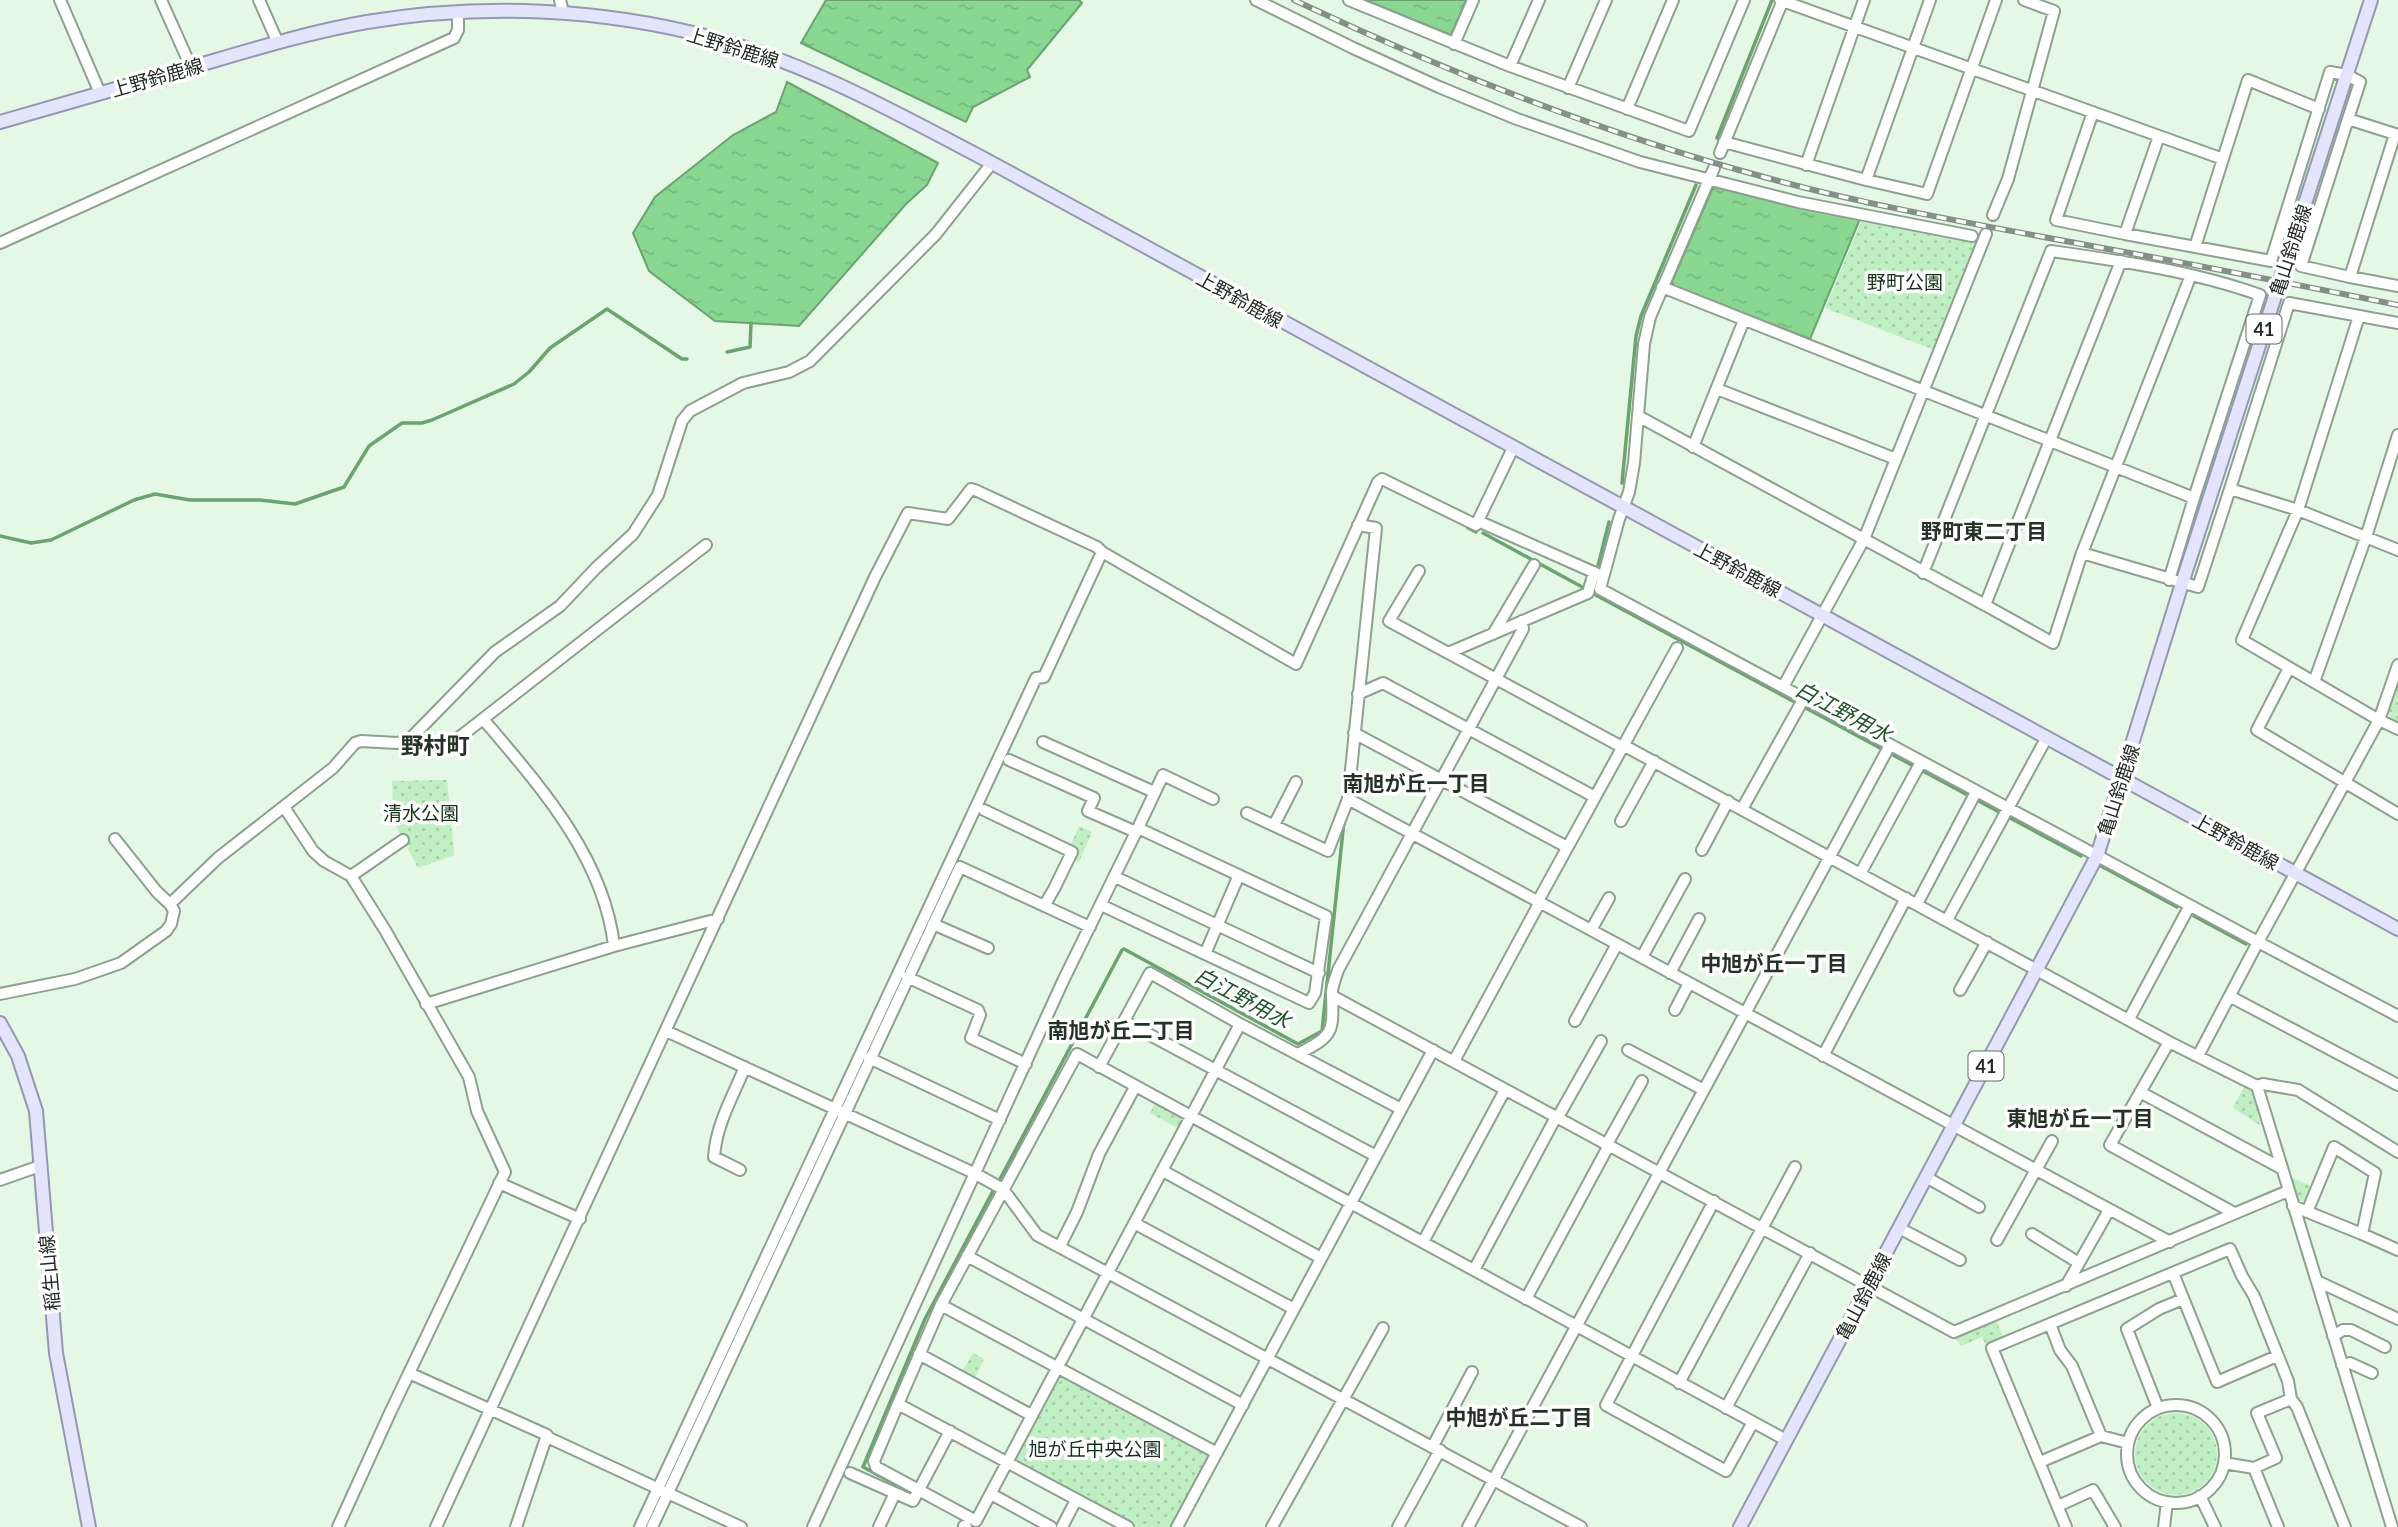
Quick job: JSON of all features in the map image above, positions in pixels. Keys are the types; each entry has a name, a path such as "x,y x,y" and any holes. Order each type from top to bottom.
{"main road":[{"name":"亀山鈴鹿線","path":"1744,1524 2096,856 2371,0"},
{"name":"上野鈴鹿線","path":"0,122 278,43 367,22 561,6 714,38 845,87 992,163 2398,929"},
{"name":"稲生山線","path":"0,1023 18,1056 36,1111 56,1353 89,1527"}],"street":[{"path":"60,0 100,93"},
{"path":"161,0 191,67"},
{"path":"259,0 278,43"},
{"path":"1256,0 1365,54 1517,119 1640,162 1798,202 1972,236"},
{"path":"1349,0 1510,66 1689,131 1744,0"},
{"path":"1454,44 1473,0"},
{"path":"1510,66 1539,0"},
{"path":"1568,88 1606,0"},
{"path":"1627,109 1673,0"},
{"path":"1720,153 1782,0 2223,159"},
{"path":"1806,165 1864,0"},
{"path":"1866,180 1930,0"},
{"path":"1724,142 1927,194 1996,0"},
{"path":"1993,215 2008,179 2057,5 2024,0"},
{"path":"0,243 454,38 458,30 458,13"},
{"path":"2271,261 2330,72 2360,82 2301,267"},
{"path":"2195,247 2248,80 2319,109"},
{"path":"2094,113 2056,220 2398,286"},
{"path":"2348,119 2396,129 2350,277"},
{"path":"2124,234 2159,135"},
{"path":"170,904 218,858 333,768 355,743 397,743 409,740 495,652 560,606 633,534 658,495 682,421 690,411 743,383 789,372 810,361 936,234 992,163"},
{"path":"1448,653 1588,593 1598,574 1623,507 1634,463 1644,344 1650,317 1714,168"},
{"path":"1783,687 1864,539 1986,234"},
{"path":"1923,573 2051,251 2191,275 2289,303 2398,323"},
{"path":"1985,605 2121,261"},
{"path":"1638,416 2053,643 2082,553 2191,275"},
{"path":"1662,287 2194,498"},
{"path":"2168,579 2260,295"},
{"path":"2082,553 2168,579 2183,579 2198,587 2289,303"},
{"path":"2359,316 2298,510 2242,640 2398,729"},
{"path":"1693,447 1744,320"},
{"path":"1717,389 1896,459"},
{"path":"2314,682 2366,537 2398,435"},
{"path":"1478,522 1513,448"},
{"path":"436,1527 875,577 908,513 948,519 971,489 975,490 1097,547 1296,664 1378,482 1382,479 1476,524 1478,522 1598,574"},
{"path":"2230,489 2298,510 2398,550"},
{"path":"1247,813 1328,851 1338,827 1347,803 1376,528 1358,526"},
{"path":"409,740 415,744 445,747 706,545"},
{"path":"839,1112 859,1056 1102,552"},
{"path":"1493,634 1534,565"},
{"path":"1419,571 1390,621 1654,761 2169,1042 2257,1086 2263,1084 2298,1090 2398,1152"},
{"path":"1598,574 1600,589 1783,687 1801,702 2005,813 2096,856 2398,1016"},
{"path":"1297,1054 1325,1038 1333,1021 1333,995 1338,970 1523,629 1522,621"},
{"path":"1454,1061 1567,847 1677,648"},
{"path":"2199,1056 2379,720 2398,665"},
{"path":"2289,668 2256,730 2398,814"},
{"path":"1358,694 1383,683 1595,797"},
{"path":"1742,809 1801,702"},
{"path":"483,719 537,783 586,859 607,907 614,946"},
{"path":"1354,733 1567,847"},
{"path":"1947,920 2047,737"},
{"path":"1043,742 1154,792"},
{"path":"1468,1527 1887,749"},
{"path":"1009,760 1094,798 1088,811 1137,830 1326,916 1315,993 1309,1003 1101,905"},
{"path":"1621,821 1654,761"},
{"path":"1860,874 1918,766"},
{"path":"813,1527 974,1173 1163,775 1213,799"},
{"path":"1274,825 1296,782"},
{"path":"1823,1056 1974,796"},
{"path":"1702,850 1728,801"},
{"path":"1347,803 1412,832 2170,1242"},
{"path":"284,807 313,851 324,861 351,876 385,930 469,1077 477,1111 505,1172 338,1527"},
{"path":"984,810 1072,852 1044,906"},
{"path":"0,994 75,979 121,963 160,936 171,924 174,911 170,904 157,892 115,839"},
{"path":"351,876 403,840"},
{"path":"640,1527 662,1489 839,1112 869,1058 960,867 1090,927"},
{"path":"1205,954 1239,875"},
{"path":"1115,877 1319,973"},
{"path":"1642,957 1685,879"},
{"path":"1591,930 1609,898"},
{"path":"2129,1018 2189,907"},
{"path":"426,1004 614,946 718,919"},
{"path":"1670,973 1699,919"},
{"path":"933,924 988,948"},
{"path":"1960,990 1987,942"},
{"path":"1575,1021 1617,944"},
{"path":"1099,1067 1150,973 1401,1109"},
{"path":"907,977 978,1010 980,1015 971,1038 1026,1064"},
{"path":"1675,1010 1689,983"},
{"path":"1315,993 1333,995 1954,1332 2288,1191"},
{"path":"2231,997 2398,1085"},
{"path":"1124,1021 1376,1156"},
{"path":"1240,1024 1216,1069 1191,1118 1163,1171 1031,1415 976,1521 966,1524 919,1489 876,1467 874,1461 942,1305 1077,1054 1191,1118 1786,1440"},
{"path":"666,1031 974,1173 1003,1189 1037,1235 1581,1527"},
{"path":"1474,1270 1601,1041"},
{"path":"2169,1042 2110,1145 2234,1213"},
{"path":"1177,1527 1433,1050"},
{"path":"1628,1050 1704,1090"},
{"path":"869,1058 1000,1120"},
{"path":"740,1170 714,1157 714,1152 721,1123 745,1067"},
{"path":"1526,1299 1642,1081"},
{"path":"2257,1086 2392,1527"},
{"path":"1060,1246 1077,1212 1099,1154 1135,1087"},
{"path":"1423,1242 1505,1090"},
{"path":"2140,1092 2281,1168"},
{"path":"1997,1240 2052,1141"},
{"path":"2308,1212 2334,1147 2375,1173 2362,1234"},
{"path":"0,1180 40,1166"},
{"path":"1679,1382 1795,1167"},
{"path":"1163,1171 1321,1258"},
{"path":"1926,1177 1979,1207"},
{"path":"499,1184 580,1219"},
{"path":"1714,1201 1606,1405 1727,1471 1753,1422"},
{"path":"2293,1206 2398,1250"},
{"path":"2066,1286 2109,1210"},
{"path":"1134,1223 1294,1309"},
{"path":"1899,1228 1960,1260"},
{"path":"2032,1234 2079,1263"},
{"path":"2066,1527 1992,1348 2230,1249 2254,1296 2288,1381 2291,1399 2297,1407 2345,1527"},
{"path":"1726,1408 1810,1253"},
{"path":"967,1256 1243,1405"},
{"path":"2173,1273 2217,1382 2277,1356"},
{"path":"2317,1281 2398,1320"},
{"path":"2158,1408 2127,1328 2159,1309 2183,1299"},
{"path":"942,1305 1217,1453"},
{"path":"2050,1324 2060,1350 2073,1366 2101,1436"},
{"path":"1272,1527 1383,1328"},
{"path":"2333,1336 2343,1330 2351,1331 2385,1347"},
{"path":"919,1354 1031,1415"},
{"path":"2342,1365 2350,1363 2372,1373"},
{"path":"409,1373 741,1527"},
{"path":"1398,1527 1472,1373"},
{"path":"2224,1462 2255,1468 2276,1458 2258,1413 2291,1399"},
{"path":"898,1404 1128,1527"},
{"path":"2183,1406 2206,1414 2214,1423 2221,1437 2224,1462 2215,1482 2200,1496 2178,1503 2167,1502 2150,1495 2135,1481 2128,1460 2128,1443 2138,1424 2158,1408 2183,1406"},
{"path":"850,1473 913,1501 950,1431"},
{"path":"2040,1462 2101,1436 2128,1443"},
{"path":"516,1527 547,1437"},
{"path":"2255,1468 2278,1527"},
{"path":"652,1527 662,1489"},
{"path":"2057,1506 2093,1490 2115,1527"},
{"path":"879,1527 895,1493"},
{"path":"991,1494 1051,1527"},
{"path":"2200,1496 2215,1527"},
{"path":"1062,1527 1076,1500"},
{"path":"2164,1527 2167,1502"},
{"path":"1554,1527 1560,1515"}],"green space":[{"name":"野町公園","path":"1862,220 1976,241 1935,350 1825,308"},
{"path":"2398,685 2398,724 2392,721 2388,712"},
{"name":"清水公園","path":"447,780 454,855 418,868 394,822 392,781"},
{"path":"1079,826 1092,832 1079,862 1074,860 1078,849 1071,845"},
{"path":"2244,1087 2252,1092 2261,1126 2233,1108"},
{"path":"1155,1103 1181,1117 1179,1129 1150,1113"},
{"path":"2292,1178 2312,1186 2307,1202 2297,1200"},
{"path":"1996,1320 2004,1339 1986,1346 1982,1337 1961,1346 1955,1337"},
{"path":"973,1353 984,1359 974,1379 962,1372"},
{"name":"旭が丘中央公園","path":"1062,1373 1208,1452 1209,1460 1173,1527 1136,1527 1015,1462 1015,1455 1057,1376"},
{"path":"2168,1413 2184,1413 2199,1420 2210,1431 2217,1446 2214,1470 2205,1483 2184,1495 2168,1495 2153,1488 2142,1477 2135,1462 2135,1446 2142,1431 2153,1420"}],"water":[{"path":"826,0 1079,0 1082,3 1027,70 1030,77 973,107 966,122 801,43"},
{"path":"1365,0 1466,0 1451,35"},
{"path":"787,82 938,163 927,185 906,204 799,326 715,321 649,271 633,233 655,197 733,135 776,112"},
{"path":"1714,185 1860,219 1810,339 1674,286 1672,282"}],"waterway":[{"path":"1717,138 1772,0"},
{"path":"1622,483 1636,336 1641,316 1696,185"},
{"path":"0,536 31,543 51,540 134,500 155,494 190,500 260,500 295,504 344,487 369,446 402,423 432,420 514,384 529,372 550,348 607,309 682,359 687,359"},
{"path":"727,352 750,347 751,323"},
{"path":"1598,566 1609,522"},
{"name":"白江野用水","path":"1468,528 1476,532"},
{"name":"白江野用水","path":"1483,533 1584,588"},
{"name":"白江野用水","path":"1592,593 2081,856"},
{"name":"白江野用水","path":"1000,1179 1124,949 1298,1044 1322,1031 1344,821"},
{"name":"白江野用水","path":"2101,866 2177,907"},
{"name":"白江野用水","path":"2194,916 2246,944"},
{"name":"白江野用水","path":"906,1490 863,1467 925,1319 993,1191"},
{"path":"663,1490 710,1389"}],"tunnel":[{"path":"1986,234 1993,215"}],"railway":[{"path":"1294,0 1409,52 1525,99 1643,141 1764,177 1846,198 1930,215 2398,305"}],"district":[{"name":"野町東二丁目","path":"1984,530"},
{"name":"野村町","path":"435,745"},
{"name":"南旭が丘一丁目","path":"1416,782"},
{"name":"中旭が丘一丁目","path":"1774,962"},
{"name":"南旭が丘二丁目","path":"1121,1029"},
{"name":"東旭が丘一丁目","path":"2080,1117"},
{"name":"中旭が丘二丁目","path":"1519,1416"}]}
